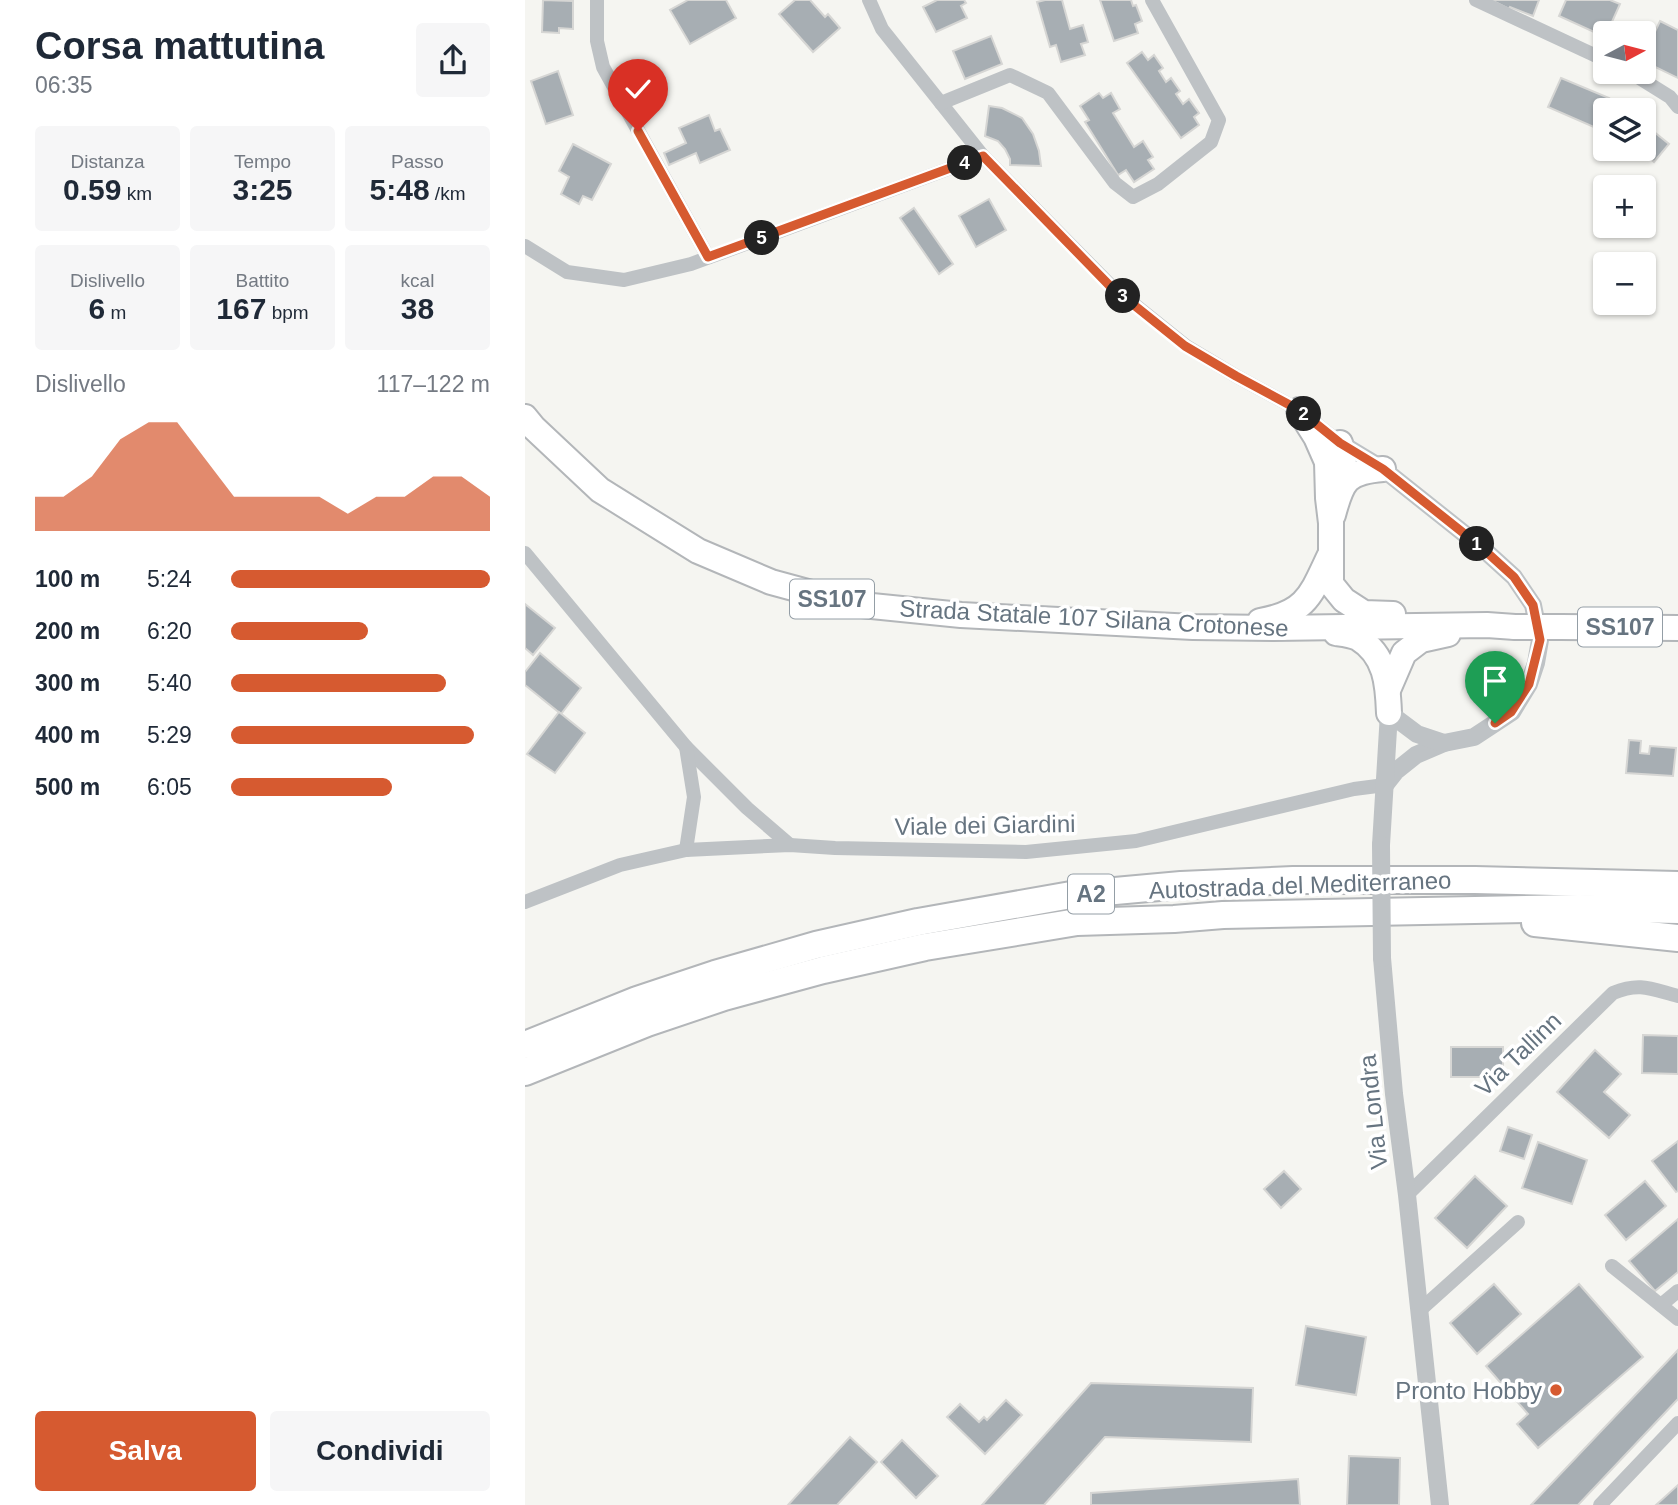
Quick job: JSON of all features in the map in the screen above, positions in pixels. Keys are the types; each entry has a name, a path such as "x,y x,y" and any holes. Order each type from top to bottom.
{"highway":[{"path":"1299,410 1316,437 1333,453 1343,453 1345,467 1331,523"},
{"name":"Strada Statale 107 Silana Crotonese","path":"525,417 600,490 698,551 771,582 852,604 961,615 1193,627 1487,625 1678,628"},
{"path":"1333,453 1328,498 1331,523 1331,584 1344,600 1364,613 1468,619 1487,625"},
{"path":"1339,493 1350,476 1366,470 1383,469"},
{"path":"1193,627 1264,621 1290,613 1307,600 1331,554"},
{"path":"1389,701 1403,653 1421,639 1515,627"},
{"path":"1273,628 1356,637 1370,648 1383,664 1389,701"},
{"path":"1577,882 1635,868 1678,869"},
{"name":"Autostrada del Mediterraneo","path":"525,1045 637,1000 816,945 918,922 1071,895 1293,880 1678,885"},
{"name":"Autostrada del Mediterraneo","path":"525,1072 647,1023 823,970 925,947 1077,922 1223,915 1579,908 1678,910"},
{"path":"1223,915 1268,925 1541,923 1678,939"}],"street":[{"path":"597,0 597,41 603,67 708,257"},
{"path":"869,0 882,29 983,156 1109,285 1185,346 1299,410"},
{"path":"941,103 1010,75 1048,93 1115,183 1133,197 1158,184 1211,142 1219,120 1152,0"},
{"path":"1476,0 1593,54"},
{"path":"1649,84 1670,97 1678,107"},
{"path":"525,246 567,272 624,280 691,264 983,156"},
{"path":"1333,453 1383,469 1481,547 1514,577 1533,605 1540,640 1529,684 1511,712 1475,737 1444,743 1416,755 1396,771 1385,785"},
{"path":"525,552 686,747 747,808 790,845"},
{"path":"1389,701 1417,734 1444,743"},
{"name":"Via Londra","path":"1389,701 1381,845 1382,958 1394,1094 1440,1505"},
{"path":"1387,742 1417,734"},
{"path":"1387,742 1416,755"},
{"path":"686,747 694,797 686,850"},
{"name":"Viale dei Giardini","path":"525,902 620,865 686,850 790,845 1026,852 1136,841 1355,789 1385,785"},
{"name":"Via Tallinn","path":"1407,1195 1612,993 1628,987 1643,987 1678,996"},
{"path":"1419,1311 1518,1222"},
{"path":"1612,1266 1678,1319"},
{"path":"1661,1305 1678,1291"},
{"path":"1600,1505 1678,1423"}],"building":[{"path":"543,0 573,1 573,29 559,28 559,33 542,32"},
{"path":"688,0 726,0 736,18 690,44 670,10"},
{"path":"795,0 810,0 825,17 828,14 840,28 813,52 779,14"},
{"path":"937,0 964,0 966,3 961,6 967,18 936,32 923,7"},
{"path":"1062,0 1070,29 1083,25 1088,42 1081,44 1085,55 1061,62 1056,45 1050,47 1037,2"},
{"path":"1100,0 1131,0 1133,6 1136,5 1142,21 1135,24 1138,33 1114,41"},
{"path":"1491,0 1539,0 1533,16"},
{"path":"1566,0 1610,0 1620,4 1612,21 1593,21 1593,32 1559,16"},
{"path":"1660,21 1678,30 1678,78 1656,67 1656,29"},
{"path":"991,36 1002,64 965,79 953,51"},
{"path":"1142,52 1148,60 1154,55 1163,68 1159,71 1166,82 1171,78 1180,91 1176,94 1183,104 1189,99 1199,113 1194,117 1199,125 1181,138 1127,63"},
{"path":"558,71 573,115 546,124 531,81"},
{"path":"1561,78 1609,98 1593,98 1593,127 1548,107"},
{"path":"1099,93 1103,98 1111,93 1120,109 1113,113 1134,147 1143,141 1153,157 1148,160 1154,169 1134,182 1126,170 1118,175 1085,122 1089,120 1080,106"},
{"path":"989,106 1002,108 1022,118 1033,134 1041,166 1010,165 1005,149 998,141 985,136"},
{"path":"709,115 715,131 720,129 730,150 700,163 696,153 669,165 664,153 686,143 679,128"},
{"path":"1656,134 1669,144 1656,160"},
{"path":"573,144 611,164 592,200 583,196 579,204 561,194 569,177 559,171"},
{"path":"989,199 1006,230 976,247 959,216"},
{"path":"914,208 953,264 939,274 900,218"},
{"path":"525,604 555,628 533,655 525,648"},
{"path":"540,653 581,688 561,714 525,685 525,672"},
{"path":"559,712 585,733 555,773 527,754"},
{"path":"1629,740 1641,741 1640,753 1649,754 1650,746 1676,748 1673,776 1626,773"},
{"path":"1643,1035 1678,1036 1678,1074 1642,1073"},
{"path":"1451,1047 1503,1047 1503,1077 1451,1077"},
{"path":"1595,1050 1621,1074 1604,1092 1630,1115 1609,1138 1557,1092"},
{"path":"1508,1127 1532,1135 1524,1159 1500,1151"},
{"path":"1678,1141 1678,1191 1676,1192 1652,1161"},
{"path":"1538,1142 1587,1160 1572,1204 1522,1188"},
{"path":"1284,1171 1301,1189 1281,1208 1264,1189"},
{"path":"1475,1176 1507,1206 1467,1248 1435,1218"},
{"path":"1645,1181 1666,1206 1626,1240 1605,1215"},
{"path":"1678,1219 1678,1272 1655,1291 1629,1261"},
{"path":"1494,1284 1521,1314 1477,1354 1450,1323"},
{"name":"Pronto Hobby","path":"1579,1284 1643,1357 1538,1448 1517,1424 1528,1414 1486,1366"},
{"path":"1306,1326 1366,1337 1356,1395 1296,1385"},
{"path":"1678,1350 1678,1399 1578,1505 1531,1505"},
{"path":"1091,1383 1253,1388 1251,1442 1105,1437 1044,1505 982,1505"},
{"path":"1006,1400 1022,1415 985,1454 947,1417 960,1404 979,1422 984,1417 987,1420"},
{"path":"850,1437 877,1462 837,1505 788,1505"},
{"path":"902,1440 938,1476 916,1498 881,1462"},
{"path":"1349,1456 1400,1458 1399,1505 1347,1505"},
{"path":"1298,1479 1300,1505 1091,1505 1091,1493"},
{"path":"1678,1485 1678,1505 1656,1505"}],"place":[{"name":"Pronto Hobby","path":"1556,1390"}],"route":[{"path":"638,131 708,257 983,156 1109,285 1185,346 1299,410 1340,443 1383,469 1481,547 1514,577 1533,605 1540,640 1529,684 1511,712 1495,723"}]}
